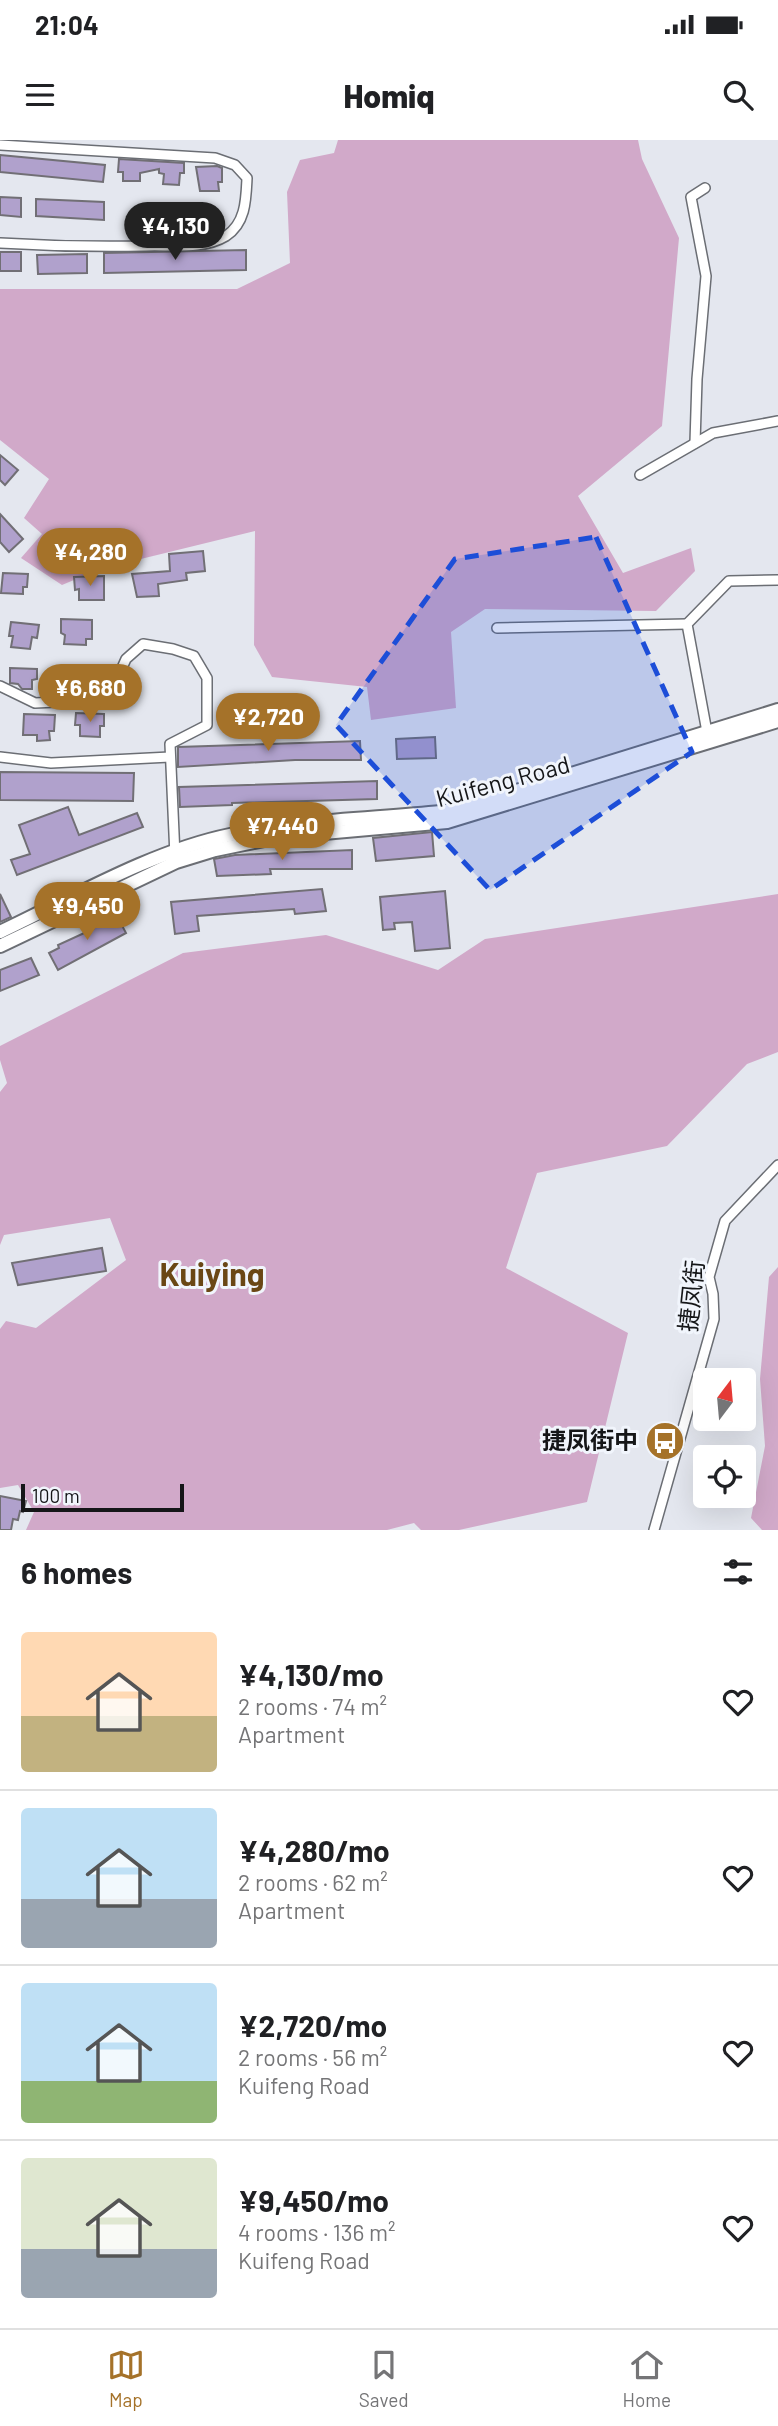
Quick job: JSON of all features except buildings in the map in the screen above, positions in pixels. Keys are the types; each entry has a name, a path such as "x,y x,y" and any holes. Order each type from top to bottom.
{"main road":[{"name":"Kuifeng Road","path":"0,946 175,857 229,835 441,812 468,806 778,710"},
{"name":"Kuifeng Road","path":"0,932 148,862 279,837 447,822 778,721"}],"street":[{"path":"0,145 215,158 235,165 247,178 246,206 239,224 226,236 205,245 70,247 0,243"},
{"path":"695,443 697,379 706,276 691,197 705,188"},
{"path":"640,475 713,433 778,421"},
{"path":"497,628 687,624 729,581 778,580"},
{"path":"687,624 707,732"},
{"path":"0,686 35,703 78,701 118,677 126,659 143,644 194,656 207,678 207,725 170,744 175,857"},
{"path":"0,757 51,762 170,757"},
{"name":"捷凤街","path":"654,1530 714,1319 709,1277 725,1221 778,1165"}],"highlighted area":[{"path":"596,537 692,752 490,890 336,725 455,559"}],"shaded area":[{"path":"338,140 638,140 642,159 679,238 662,426 578,496 623,573 691,548 695,571 656,611 485,609 451,632 456,708 371,720 367,687 272,677 254,645 255,531 100,569 62,585 21,558 42,534 24,518 49,479 0,440 0,289 237,289 290,263 287,192 300,160 334,153"},
{"path":"778,894 778,1052 747,1064 667,1146 537,1173 506,1268 628,1333 587,1502 459,1530 421,1530 414,1523 387,1530 26,1530 34,1512 18,1485 0,1488 0,1329 6,1321 36,1328 126,1260 110,1218 4,1235 0,1245 0,1092 7,1083 0,1060 0,1046 183,953 326,935 438,970 485,939"},
{"path":"778,1267 778,1530 762,1530 751,1518 753,1508 756,1508 756,1492 765,1446 760,1379 769,1277"}],"place":[{"name":"捷凤街中","path":"665,1441"}],"district":[{"name":"Kuiying","path":"212,1275"}]}
